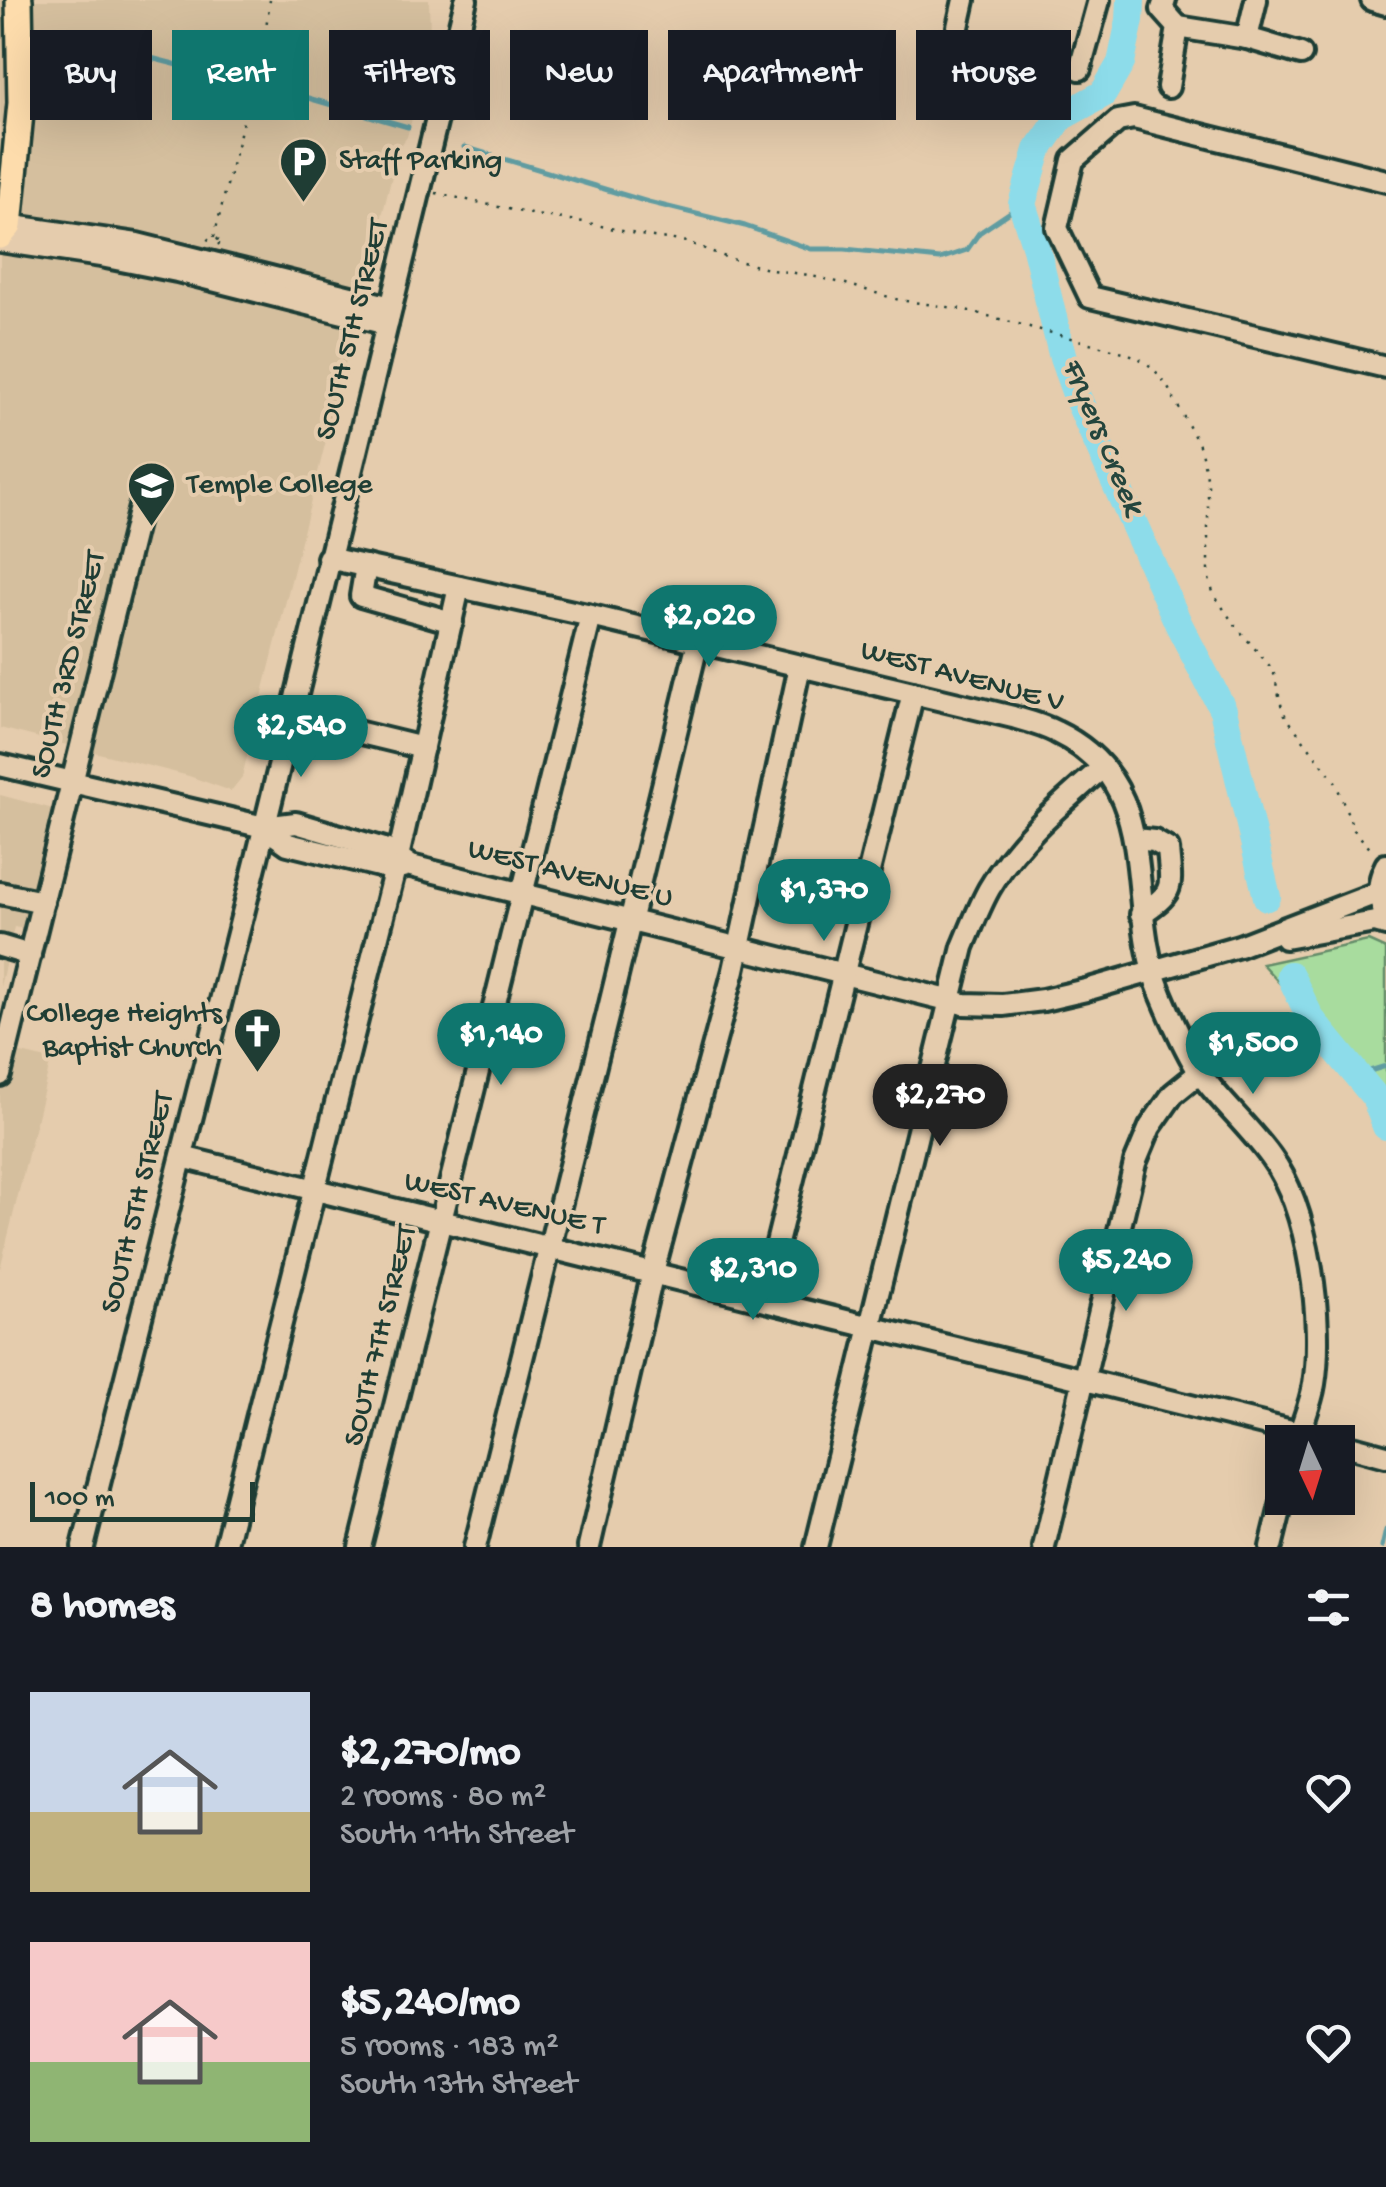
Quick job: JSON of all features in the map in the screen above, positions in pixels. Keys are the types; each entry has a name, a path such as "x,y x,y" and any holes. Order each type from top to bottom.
{"main road":[{"path":"2,232 20,103 19,0"}],"street":[{"name":"SOUTH 5TH STREET","path":"84,1547 466,0"},
{"path":"958,27 964,0"},
{"path":"1080,69 1099,0"},
{"path":"1165,0 1162,9 1178,26 1247,38 1301,54"},
{"path":"1247,38 1256,0"},
{"path":"1372,0 1386,4"},
{"path":"1168,88 1178,26"},
{"path":"1386,181 1134,118 1118,122 1073,160 1057,228 1090,296 1386,367"},
{"path":"2,232 137,244 389,316"},
{"name":"SOUTH 3RD STREET","path":"0,1073 140,506"},
{"name":"WEST AVENUE V","path":"328,558 1013,717 1054,730 1074,742 1117,787 1129,812 1146,945 1161,993 1200,1073 1273,1159 1289,1188 1300,1222 1319,1342 1314,1387 1303,1425"},
{"path":"366,566 361,596 452,622"},
{"path":"225,1547 314,1190 402,864 423,748 460,587"},
{"name":"SOUTH 7TH STREET","path":"360,1547 591,616"},
{"path":"474,1547 698,642"},
{"path":"589,1547 653,1272 739,948 800,666"},
{"path":"763,1300 913,693"},
{"path":"290,716 423,748"},
{"name":"WEST AVENUE U","path":"0,764 264,827 296,823 388,850 402,864 964,1004 1043,1000 1154,972 1239,946 1379,892"},
{"path":"816,1547 964,947 989,890 1008,861 1037,826 1102,768"},
{"path":"1135,839 1168,848 1168,893 1141,914"},
{"path":"1382,861 1379,892 1386,916"},
{"path":"0,893 42,902"},
{"name":"WEST AVENUE U","path":"1239,946 1375,922 1386,925"},
{"path":"0,946 30,955"},
{"path":"1044,1547 1136,1164 1150,1126 1173,1094 1200,1073"},
{"name":"WEST AVENUE T","path":"182,1157 653,1272 1265,1429"},
{"name":"WEST AVENUE T","path":"1355,1448 1386,1456"},
{"path":"1271,1547 1279,1515"}],"path":[{"path":"214,238 250,100 270,0"},
{"path":"420,189 535,216 688,242 772,270 846,284 898,300 962,309 1140,359 1166,384 1200,446 1210,502 1208,573 1214,594 1273,670 1286,716 1336,781 1354,830 1382,861"}],"shaded area":[{"name":"Temple College","path":"0,0 429,0 430,30 329,30 329,120 412,120 399,148 242,777 231,791 189,776 0,728"},
{"path":"0,795 57,810 30,930 14,927 0,987"},
{"path":"0,1048 51,1060 0,1269"}],"green space":[{"path":"1368,941 1386,949 1386,1118 1377,1095 1350,1060 1262,964"}],"waterway":[{"name":"Fryers Creek","path":"1131,0 1121,63 1103,94 1061,117 1038,150 1022,204 1077,397 1179,625 1223,710 1267,897"},
{"path":"152,58 408,127"},
{"path":"464,147 648,202 745,226 811,249 940,259 967,250 979,233 1022,204"},
{"name":"Fryers Creek","path":"1290,975 1311,1019 1375,1097 1386,1126"},
{"path":"1357,1075 1386,1066"},
{"name":"Fryers Creek","path":"1382,1547 1386,1530"}],"place":[{"name":"Staff Parking","path":"304,204"},
{"name":"Temple College","path":"152,528"},
{"name":"College Heights Baptist Church","path":"257,1074"}]}
